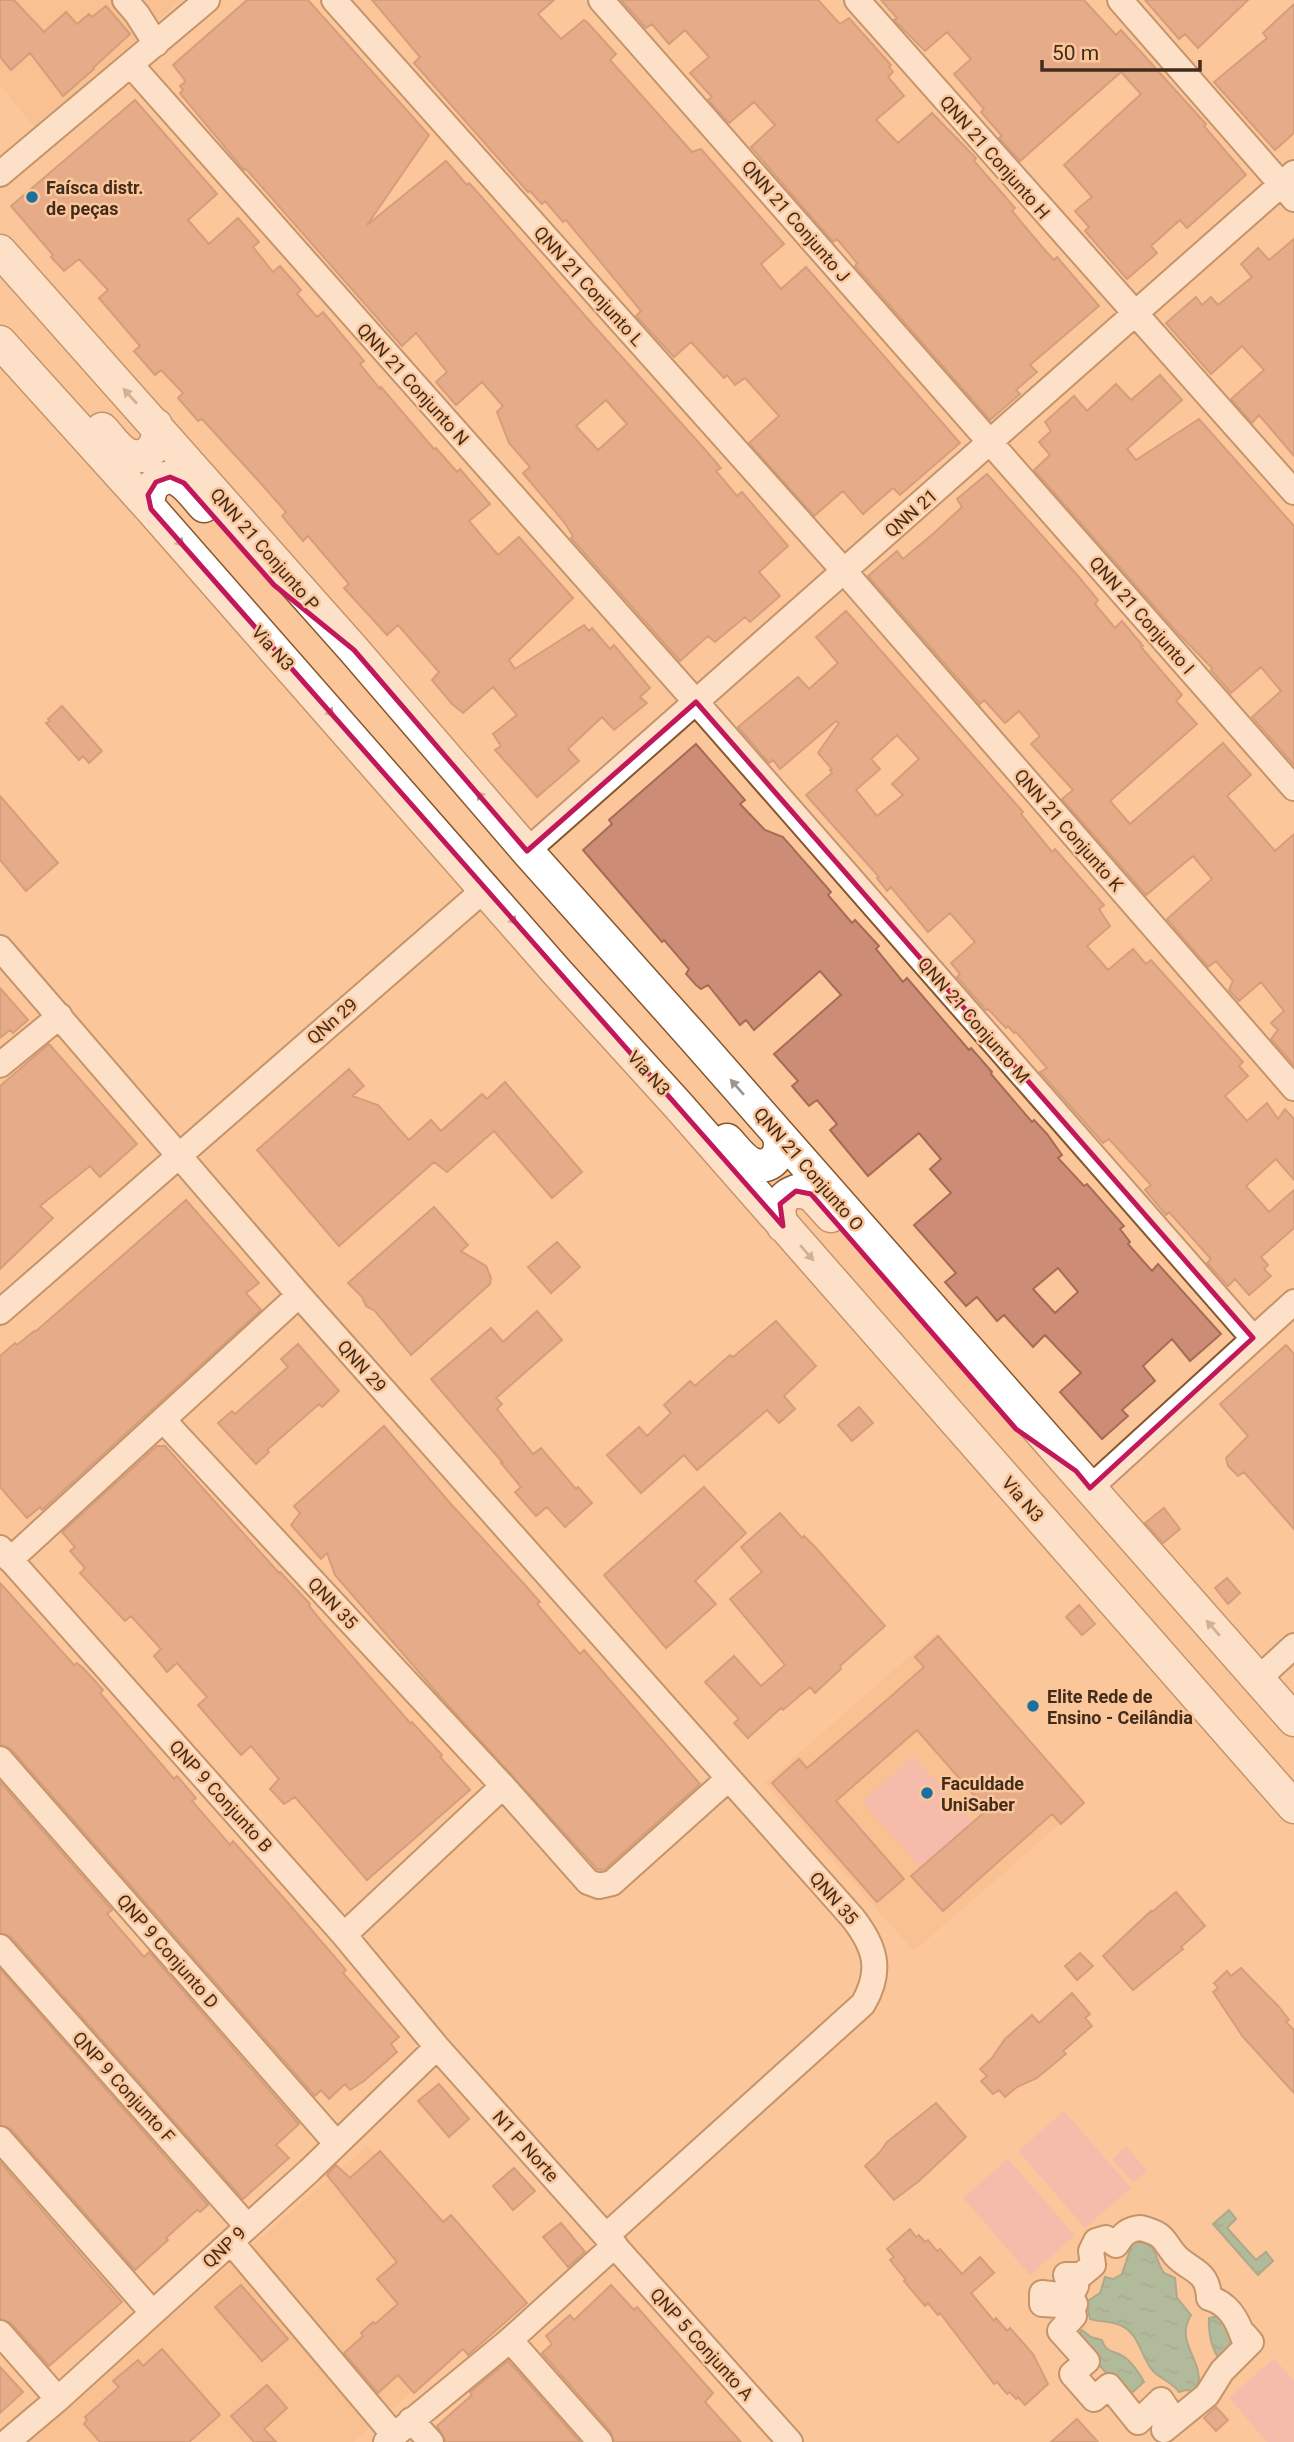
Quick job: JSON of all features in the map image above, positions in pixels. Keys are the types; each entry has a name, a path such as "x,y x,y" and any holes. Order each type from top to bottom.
{"main road":[{"name":"QNN 21 Conjunto P","path":"0,251 354,650 527,851"},
{"path":"0,340 59,380 123,452 136,457 150,452 158,440 156,425"},
{"name":"Via N3","path":"0,340 1294,1807"},
{"path":"151,509 148,495 156,482 170,477 184,483 274,585 354,650"},
{"name":"QNN 21 Conjunto O","path":"527,851 1083,1479"},
{"path":"588,1006 657,1059 750,1163 765,1165 777,1157 781,1145 777,1133"},
{"path":"783,1226 779,1211 784,1198 796,1191 811,1194 1016,1429 1083,1479 1294,1720"},
{"path":"1266,1775 1294,1799"}],"street":[{"path":"125,0 156,44"},
{"path":"0,174 207,0"},
{"name":"QNN 21 Conjunto L","path":"334,0 844,571"},
{"name":"QNN 21 Conjunto J","path":"601,0 990,443"},
{"name":"QNN 21 Conjunto H","path":"857,0 1294,492"},
{"path":"1120,0 1290,186"},
{"name":"QNN 21 Conjunto N","path":"131,65 696,702"},
{"name":"QNN 21","path":"527,851 1134,314 1290,186"},
{"name":"QNN 21 Conjunto I","path":"990,443 1294,788"},
{"name":"QNN 21 Conjunto K","path":"844,571 1294,1088"},
{"name":"QNN 21 Conjunto M","path":"696,702 1253,1338"},
{"name":"QNn 29","path":"179,1155 485,888"},
{"name":"QNN 29","path":"0,948 299,1295 729,1779"},
{"path":"0,1065 60,1016"},
{"path":"0,1312 179,1155"},
{"path":"5,1554 164,1421 299,1295"},
{"path":"1083,1479 1294,1302"},
{"name":"QNN 35","path":"164,1421 503,1786 588,1882 606,1886 616,1880 729,1779 865,1933 873,1950 875,1975 863,2004 610,2241 510,2340 397,2432"},
{"name":"QNP 9 Conjunto B","path":"5,1554 344,1935 437,2047"},
{"path":"1258,1679 1294,1646"},
{"name":"QNP 9 Conjunto D","path":"0,1759 337,2143"},
{"path":"344,1935 503,1786"},
{"name":"QNP 9 Conjunto F","path":"0,1947 239,2234 397,2432 431,2442"},
{"name":"QNP 9","path":"7,2442 309,2171 437,2047"},
{"name":"N1 P Norte","path":"437,2047 610,2241"},
{"path":"0,2139 152,2312"},
{"path":"1134,2229 1148,2230 1165,2238 1176,2256 1200,2272 1209,2290 1209,2298 1220,2301 1232,2312 1243,2337 1245,2335 1251,2342 1222,2371 1207,2395 1164,2430 1167,2409 1161,2400 1138,2422 1109,2386 1094,2399 1072,2374 1087,2361 1060,2331 1074,2316 1059,2305 1042,2304 1042,2293 1060,2295 1074,2304 1069,2293 1076,2286 1066,2275 1081,2275 1093,2265 1091,2251 1096,2241 1106,2238 1116,2245 1122,2234 1134,2229"},
{"name":"QNP 5 Conjunto A","path":"610,2241 790,2442"},
{"path":"0,2333 58,2399"},
{"path":"510,2340 600,2442"}],"highlighted area":[{"path":"170,477 184,483 274,585 354,650 527,851 696,702 1253,1338 1090,1488 1076,1471 1016,1429 811,1194 796,1191 780,1204 783,1226 151,509 148,495 156,482"}],"shaded area":[{"path":"0,0 181,0 36,129 0,85"},
{"path":"936,1633 1085,1802 914,1951 765,1783"},
{"path":"913,1756 975,1826 924,1871 862,1802"},
{"path":"1064,2111 1131,2188 1085,2228 1018,2151"},
{"path":"368,2145 510,2305 354,2442 25,2442"},
{"path":"1126,2146 1147,2171 1133,2183 1112,2159"},
{"path":"1008,2159 1075,2235 1030,2275 963,2198"},
{"path":"1274,2358 1294,2381 1294,2442 1267,2442 1229,2398"}],"water":[{"path":"1229,2210 1236,2219 1227,2228 1256,2260 1266,2252 1273,2261 1258,2275 1213,2224"},
{"path":"1133,2241 1152,2247 1164,2273 1175,2278 1177,2298 1191,2315 1186,2326 1186,2335 1198,2370 1197,2392 1179,2392 1156,2374 1128,2330 1115,2323 1090,2319 1086,2302 1100,2293 1105,2277 1113,2279 1122,2274"},
{"path":"1224,2315 1231,2340 1222,2364 1211,2342 1209,2318"},
{"path":"1082,2330 1091,2337 1102,2340 1108,2349 1126,2358 1144,2382 1127,2397 1075,2337"}],"building":[{"path":"0,0 14,0 44,32 66,12 77,24 89,14 92,17 106,6 130,34 63,96 30,53 11,70 0,57"},
{"path":"247,0 308,0 429,135 367,225 446,161 467,185 469,183 480,195 721,468 716,471 737,496 742,492 788,546 759,572 780,596 750,622 745,617 715,642 708,636 680,661 571,538 573,536 564,522 523,473 530,467 509,443 497,412 503,406 482,382 456,405 436,382 447,372 416,333 402,346 246,169 244,170 183,97 180,86 185,82 173,65","holes":["606,400 627,424 598,450 576,426"]},
{"path":"372,0 554,0 538,14 561,39 584,20 587,22 616,54 610,60 692,152 701,149 784,244 761,264 781,289 806,267 960,443 900,495 893,488 863,514 843,491 814,516 749,443 779,416 745,378 735,385 727,375 724,378 691,342 674,357 636,316 641,311 566,220 563,222 545,201 542,204 528,192 414,63 420,57"},
{"path":"621,0 818,0 840,24 849,18 891,65 889,67 893,72 888,77 904,96 876,120 898,143 932,113 976,158 974,161 1015,208 1012,211 1043,248 1054,260 1057,257 1099,306 1030,365 1037,372 1016,390 1020,394 990,420 855,266 857,263 837,239 833,242 751,147 775,125 754,102 729,123 708,100 712,97 690,73 709,57 685,30 669,44 652,24 646,28"},
{"path":"881,0 1084,0 1116,35 1121,30 1206,124 1204,126 1246,175 1187,228 1180,220 1151,246 1157,253 1127,279 1085,231 1089,227 1075,211 1092,197 1064,165 1141,94 1121,72 1020,161 999,138 1002,136 981,112 984,109 954,74 971,59 947,32 925,51 894,20 897,18"},
{"path":"1145,0 1248,0 1198,48 1185,34 1179,39"},
{"path":"1294,4 1294,133 1275,150 1214,82 1267,38 1263,33"},
{"path":"135,100 217,194 188,220 209,244 238,218 259,242 253,247 273,272 280,266 301,290 297,294 317,317 323,312 364,361 360,364 380,389 381,387 457,472 460,469 490,504 469,521 498,555 519,537 573,598 509,660 515,669 584,625 589,631 592,628 610,649 614,645 650,688 640,697 647,703 614,730 602,717 568,749 579,761 537,797 495,750 501,746 493,734 517,715 493,687 463,713 452,704 432,680 439,672 398,625 387,635 344,588 349,584 308,536 303,541 282,516 286,512 202,419 198,421 178,398 183,393 161,370 155,375 134,351 140,346 99,298 108,290 79,259 64,271 11,206"},
{"path":"1294,239 1294,456 1259,415 1252,423 1231,399 1264,370 1242,346 1211,374 1166,323 1196,297 1202,305 1211,297 1218,305 1252,277 1241,264 1258,248 1269,260"},
{"path":"1160,375 1182,400 1127,449 1136,460 1199,419 1294,526 1294,765 1252,717 1281,691 1261,667 1231,693 1212,668 1034,470 1050,455 1039,442 1051,431 1045,422 1074,396 1087,411 1116,384 1131,400"},
{"path":"987,474 1098,600 1095,604 1115,628 1122,621 1143,646 1141,647 1182,695 1176,701 1197,724 1110,801 1130,824 1223,743 1251,775 1227,796 1275,851 1294,834 1294,1065 1271,1039 1278,1030 1271,1023 1284,1011 1261,982 1239,1001 1229,990 1233,981 1216,961 1208,967 1167,919 1212,879 1193,856 1146,895 1062,799 1073,790 1031,744 1040,736 1019,711 1005,723 984,700 980,704 868,576 897,551 903,559 934,533 962,507 957,499"},
{"path":"846,611 1023,812 1021,814 1052,852 1055,849 1104,905 1099,909 1110,926 1087,946 1108,970 1133,949 1146,964 1151,960 1243,1062 1239,1066 1248,1076 1225,1096 1247,1121 1267,1103 1278,1119 1285,1109 1294,1119 1294,1180 1276,1159 1246,1186 1269,1212 1294,1190 1294,1228 1261,1257 1268,1265 1264,1269 1271,1276 1249,1295 1235,1279 1228,1286 1207,1263 1211,1259 1169,1212 1166,1215 1145,1190 1151,1185 1109,1139 1103,1143 1040,1072 1047,1068 1016,1032 1008,1026 1006,1028 986,1010 957,977 960,974 951,963 975,942 950,913 928,932 891,887 887,891 877,878 879,877 806,795 832,773 832,769 818,753 839,723 836,721 780,769 773,760 769,763 738,727 798,677 809,689 838,663 816,637","holes":["897,735 919,759 892,784 903,795 877,816 856,790 880,769 871,759"]},
{"path":"62,706 102,751 89,763 83,756 79,760 46,723"},
{"path":"696,744 745,800 740,804 765,830 783,837 831,892 828,895 852,923 855,920 879,946 876,949 903,982 907,978 969,1050 971,1048 992,1072 1032,1122 1034,1120 1047,1134 1062,1155 1058,1158 1084,1186 1087,1184 1124,1226 1120,1229 1130,1242 1128,1244 1152,1271 1158,1264 1221,1334 1190,1361 1172,1339 1143,1366 1155,1381 1122,1410 1128,1416 1102,1439 1060,1392 1081,1373 1045,1335 1033,1347 1004,1315 997,1321 977,1297 966,1306 945,1282 956,1273 914,1225 951,1193 930,1169 941,1159 919,1133 868,1176 830,1130 837,1124 817,1100 809,1106 792,1086 798,1081 774,1054 841,995 820,971 754,1030 746,1020 740,1025 708,985 701,989 686,974 689,969 664,940 662,942 583,850 612,824 609,820","holes":["1058,1268 1078,1292 1055,1313 1033,1289"]},
{"path":"0,796 58,863 26,891 0,860"},
{"path":"0,988 28,1020 13,1033 10,1030 0,1038"},
{"path":"49,1044 137,1144 100,1177 90,1166 40,1206 53,1218 0,1269 0,1086"},
{"path":"349,1069 364,1086 352,1096 378,1105 409,1140 431,1120 441,1131 482,1094 487,1099 505,1082 582,1172 552,1198 494,1131 447,1172 434,1162 339,1246 257,1150"},
{"path":"186,1200 259,1283 246,1293 261,1310 42,1510 40,1507 27,1518 0,1487 0,1356 15,1343 17,1345 35,1332"},
{"path":"434,1207 468,1245 461,1251 486,1266 491,1278 490,1284 411,1355 348,1283"},
{"path":"557,1242 580,1267 551,1293 528,1267"},
{"path":"537,1311 562,1340 496,1398 502,1404 497,1409 533,1454 541,1448 576,1489 578,1487 592,1503 565,1527 547,1507 536,1516 515,1492 521,1487 503,1463 431,1379 491,1328 503,1342"},
{"path":"776,1321 816,1366 784,1396 795,1409 779,1423 767,1410 697,1470 684,1455 641,1493 607,1455 639,1427 647,1436 671,1413 664,1405 690,1381 695,1386 730,1355 733,1357"},
{"path":"298,1344 339,1391 322,1407 319,1404 267,1450 269,1452 256,1464 218,1423 232,1411 235,1414 288,1367 281,1359"},
{"path":"1286,1345 1294,1354 1294,1529 1244,1472 1238,1476 1228,1466 1226,1458 1248,1436 1220,1404"},
{"path":"859,1407 873,1423 852,1441 838,1425"},
{"path":"384,1426 540,1602 537,1604 580,1654 584,1650 700,1784 604,1870 597,1869 437,1693 335,1575 327,1553 321,1559 291,1525 300,1513 294,1506"},
{"path":"157,1446 165,1446 310,1604 323,1623 411,1724 412,1722 442,1755 440,1757 470,1790 367,1880 295,1797 284,1804 270,1789 279,1779 251,1746 241,1755 198,1705 207,1697 177,1663 167,1672 154,1656 161,1649 131,1616 125,1621 80,1573 85,1568 70,1551 75,1547 62,1532"},
{"path":"704,1487 746,1533 695,1581 716,1604 666,1648 604,1575"},
{"path":"1164,1508 1180,1529 1163,1543 1145,1523"},
{"path":"780,1513 802,1538 804,1536 816,1548 885,1626 840,1666 841,1669 815,1693 810,1687 783,1710 781,1708 748,1738 734,1723 739,1719 705,1682 734,1656 761,1686 785,1665 730,1599 762,1572 741,1547"},
{"path":"1227,1578 1240,1593 1228,1604 1215,1588"},
{"path":"0,1583 74,1665 77,1663 84,1669 103,1690 100,1693 174,1779 177,1776 196,1798 192,1801 230,1845 233,1841 289,1904 346,1970 343,1973 399,2037 391,2044 397,2052 364,2081 350,2090 345,2084 329,2099 321,2090 315,2096 11,1749 0,1745"},
{"path":"1079,1605 1095,1624 1082,1635 1066,1617"},
{"path":"938,1636 1084,1803 1061,1824 1052,1814 943,1911 911,1876 987,1810 917,1730 836,1801 904,1879 877,1902 772,1783 799,1759 807,1768 888,1699 924,1667 915,1657"},
{"path":"0,1782 112,1910 107,1914 144,1957 149,1952 299,2124 276,2145 289,2158 243,2199 11,1937 0,1933"},
{"path":"1176,1892 1205,1926 1181,1947 1183,1949 1133,1990 1103,1956 1151,1911"},
{"path":"1080,1953 1093,1966 1077,1980 1065,1966"},
{"path":"1241,1968 1279,2007 1289,2020 1286,2022 1294,2030 1294,2093 1243,2037 1213,1992 1218,1988 1214,1983 1227,1971 1231,1976"},
{"path":"0,1969 208,2205 188,2218 135,2270 11,2129 0,2125"},
{"path":"1072,1993 1090,2014 1085,2018 1092,2026 1063,2051 1066,2054 1037,2078 1017,2087 1005,2097 999,2090 993,2094 981,2081 987,2076 980,2069 992,2058 1005,2039 1032,2015 1039,2023"},
{"path":"439,2084 469,2119 449,2137 418,2101"},
{"path":"936,2103 966,2137 919,2181 894,2200 865,2166 887,2142"},
{"path":"380,2151 443,2222 451,2215 527,2303 468,2355 463,2349 414,2393 398,2375 378,2393 344,2353 363,2336 361,2333 373,2322 375,2324 398,2304 377,2279 397,2262 327,2175 336,2165 350,2178"},
{"path":"0,2162 122,2302 49,2366 11,2323 0,2319"},
{"path":"514,2168 535,2191 513,2210 493,2186"},
{"path":"561,2223 585,2252 568,2267 543,2237"},
{"path":"910,2229 916,2237 919,2235 925,2242 928,2240 937,2251 940,2249 962,2274 980,2257 994,2273 971,2293 994,2321 996,2318 1007,2331 1010,2328 1033,2354 1048,2384 1025,2405 1010,2392 1007,2394 997,2382 994,2384 940,2313 938,2315 928,2303 925,2306 890,2260 894,2257 887,2249"},
{"path":"241,2285 288,2339 262,2361 215,2307"},
{"path":"611,2285 634,2310 637,2307 713,2393 705,2402 741,2442 614,2442 611,2432 542,2353 552,2344 546,2336 570,2315 574,2320"},
{"path":"162,2349 220,2415 189,2442 100,2442 84,2424 87,2420 85,2417 119,2387 113,2381 138,2360 143,2366"},
{"path":"508,2361 580,2442 446,2442 437,2426 472,2395 470,2392"},
{"path":"0,2367 23,2392 0,2413"},
{"path":"267,2385 287,2408 264,2429 276,2442 254,2442 231,2416"},
{"path":"1216,2407 1228,2420 1216,2431 1204,2418"},
{"path":"1077,2419 1098,2442 1051,2442"}],"place":[{"name":"Faísca distr. de peças","path":"32,197"},
{"name":"Elite Rede de Ensino - Ceilândia","path":"1033,1706"},
{"name":"Faculdade UniSaber","path":"927,1793"}]}
